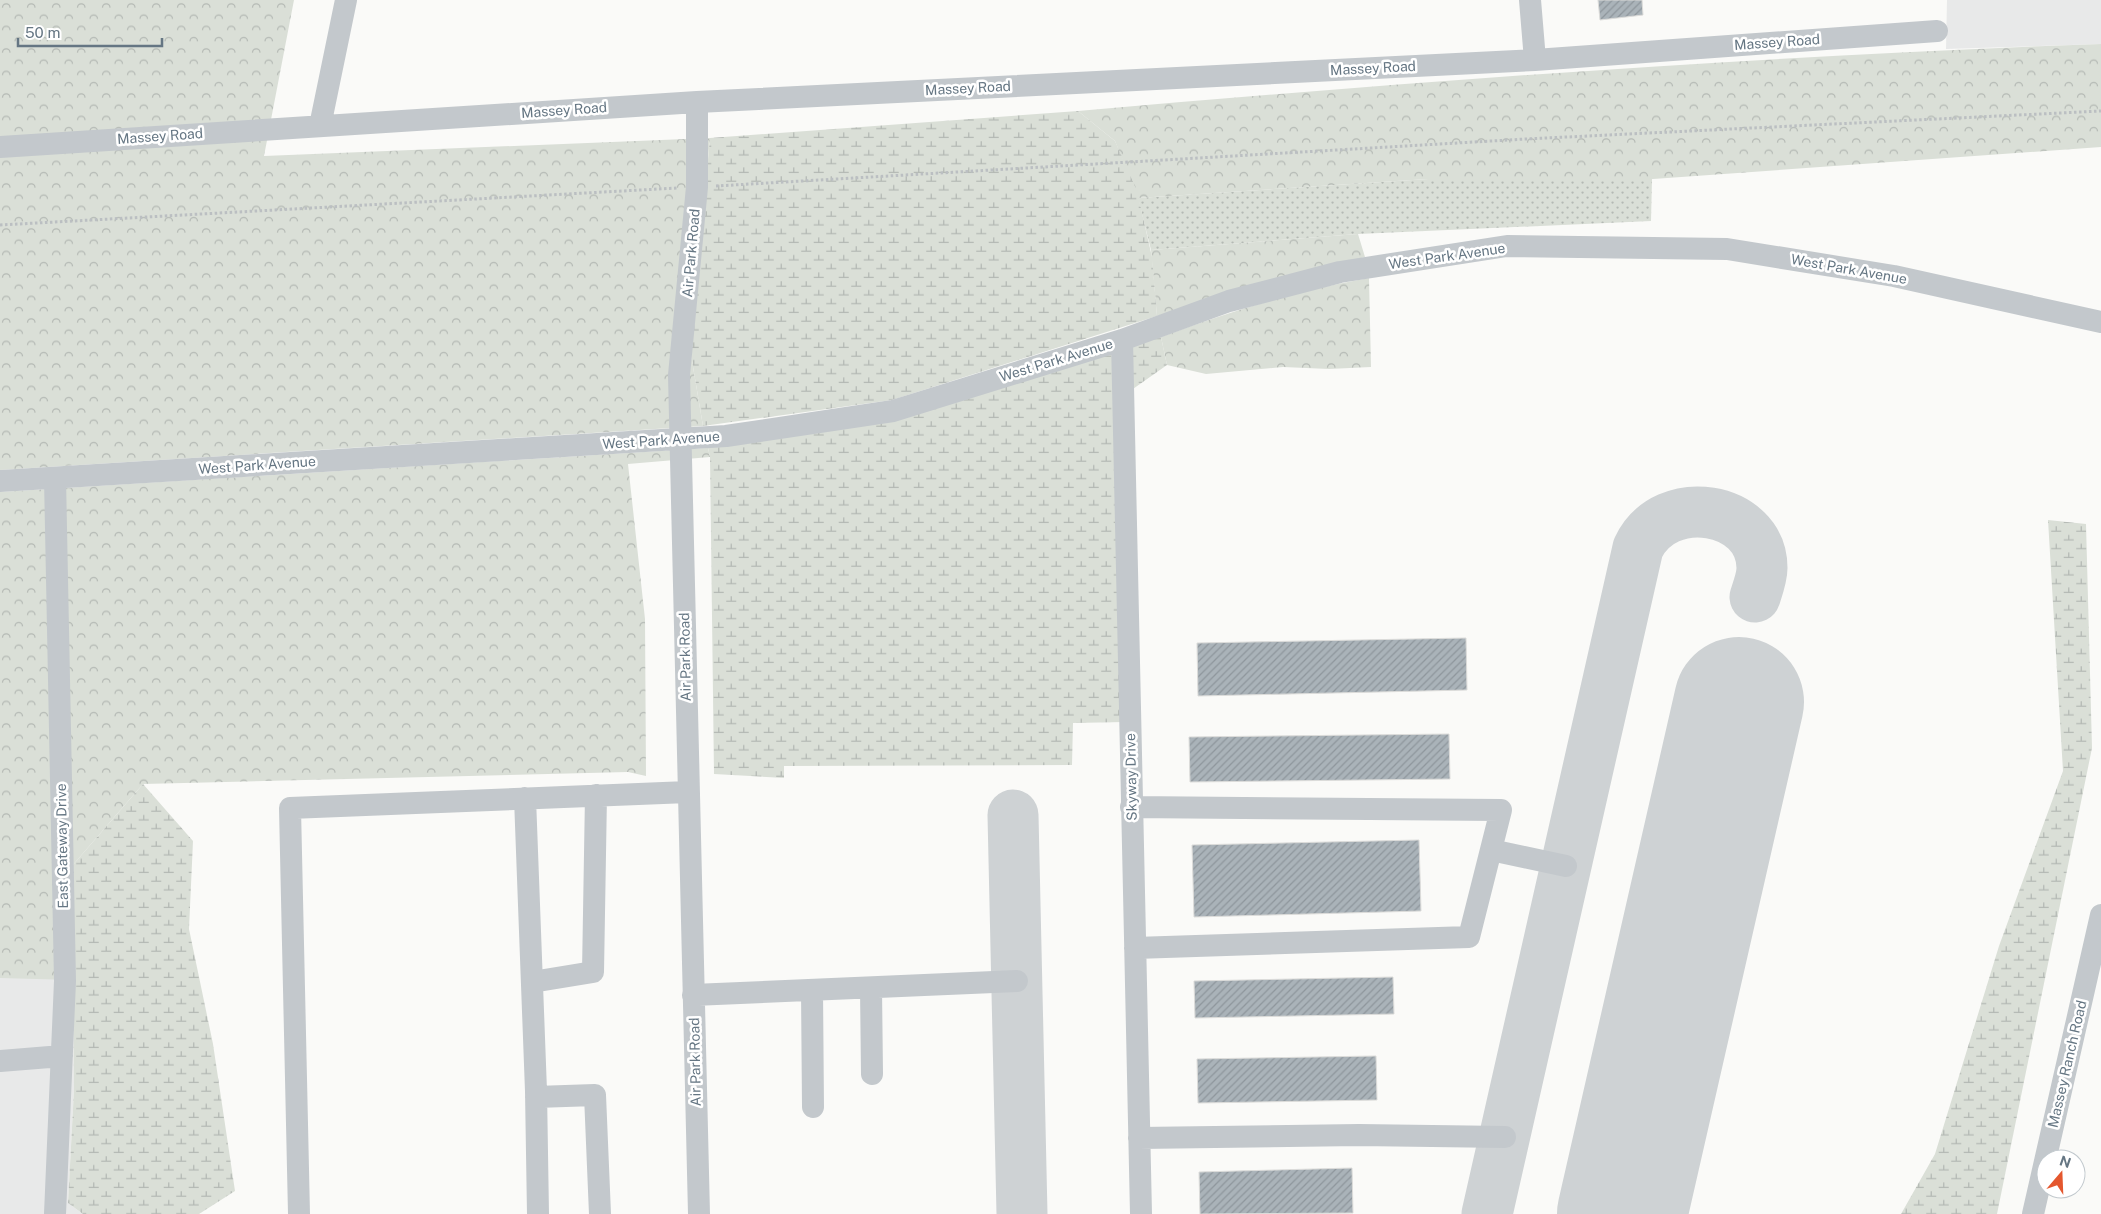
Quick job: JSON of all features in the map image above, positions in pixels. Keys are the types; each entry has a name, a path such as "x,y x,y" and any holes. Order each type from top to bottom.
{"street":[{"path":"320,126 346,0"},
{"path":"1530,0 1535,60"},
{"name":"Massey Road","path":"0,147 697,102 1535,60 1937,31"},
{"name":"Air Park Road","path":"697,102 697,188 679,375 699,1214"},
{"name":"West Park Avenue","path":"0,482 726,436 893,411 1122,340 1228,301 1340,272 1507,246 1727,249 1894,276 2101,322"},
{"name":"Skyway Drive","path":"1122,340 1141,1214"},
{"name":"East Gateway Drive","path":"55,478 65,972 55,1214"},
{"path":"299,1214 290,808 688,792"},
{"path":"532,982 593,972 596,795"},
{"path":"525,798 536,1097 538,1214"},
{"path":"1131,807 1501,810 1469,938 1135,948"},
{"path":"1491,850 1566,866"},
{"name":"Massey Ranch Road","path":"2033,1214 2101,915"},
{"path":"693,995 1017,981"},
{"path":"871,988 872,1074"},
{"path":"812,990 813,1107"},
{"path":"0,1061 62,1056"},
{"path":"536,1097 595,1095 600,1214"},
{"path":"1139,1138 1360,1135 1505,1137"}],"path":[{"path":"0,225 697,188 1526,139 2101,111"}],"shaded area":[{"path":"1947,0 2101,0 2101,44 1946,49"},
{"path":"30,977 73,980 74,1089 68,1203 83,1214 0,1214 0,978"}],"green space":[{"path":"0,0 294,0 264,156 710,138 690,349 703,426 0,470"},
{"path":"2101,44 2101,147 1639,180 1428,179 1138,198 1115,141 1078,111 1589,71 1845,55"},
{"path":"1078,111 1115,141 1137,191 1152,257 1157,316 892,400 703,426 690,349 710,138"},
{"path":"1428,179 1652,179 1651,221 1358,234 1151,250 1138,198"},
{"path":"1358,234 1365,257 1157,316 1151,250"},
{"path":"1369,278 1371,367 1329,369 1283,367 1206,374 1167,365 1161,337 1264,303 1316,289"},
{"path":"1161,337 1167,365 1113,403 1125,722 1073,723 1072,765 784,766 784,778 714,774 710,457 708,448"},
{"path":"708,448 710,457 628,464 645,619 646,776 628,772 143,784 72,866 73,980 0,978 0,492"},
{"path":"2048,520 2086,524 2092,748 1997,1214 1901,1214 1935,1154 1999,946 2063,771"},
{"path":"143,784 193,841 189,929 213,1044 235,1191 199,1214 83,1214 68,1203 74,1089 72,866"}],"building":[{"path":"1598,0 1642,0 1643,15 1600,20"},
{"path":"1466,638 1467,690 1198,696 1197,643"},
{"path":"1449,734 1450,779 1190,782 1189,737"},
{"path":"1419,840 1421,911 1194,917 1192,845"},
{"path":"1393,977 1394,1014 1195,1018 1194,981"},
{"path":"1376,1056 1377,1100 1198,1103 1197,1059"},
{"path":"1352,1168 1353,1213 1200,1214 1199,1172"}],"taxiway":[{"path":"1487,1214 1638,548 1651,530 1669,518 1689,512 1710,513 1730,519 1746,531 1758,547 1762,571 1755,597"},
{"path":"1013,815 1022,1214"}],"runway":[{"path":"1622,1214 1739,702"}]}
